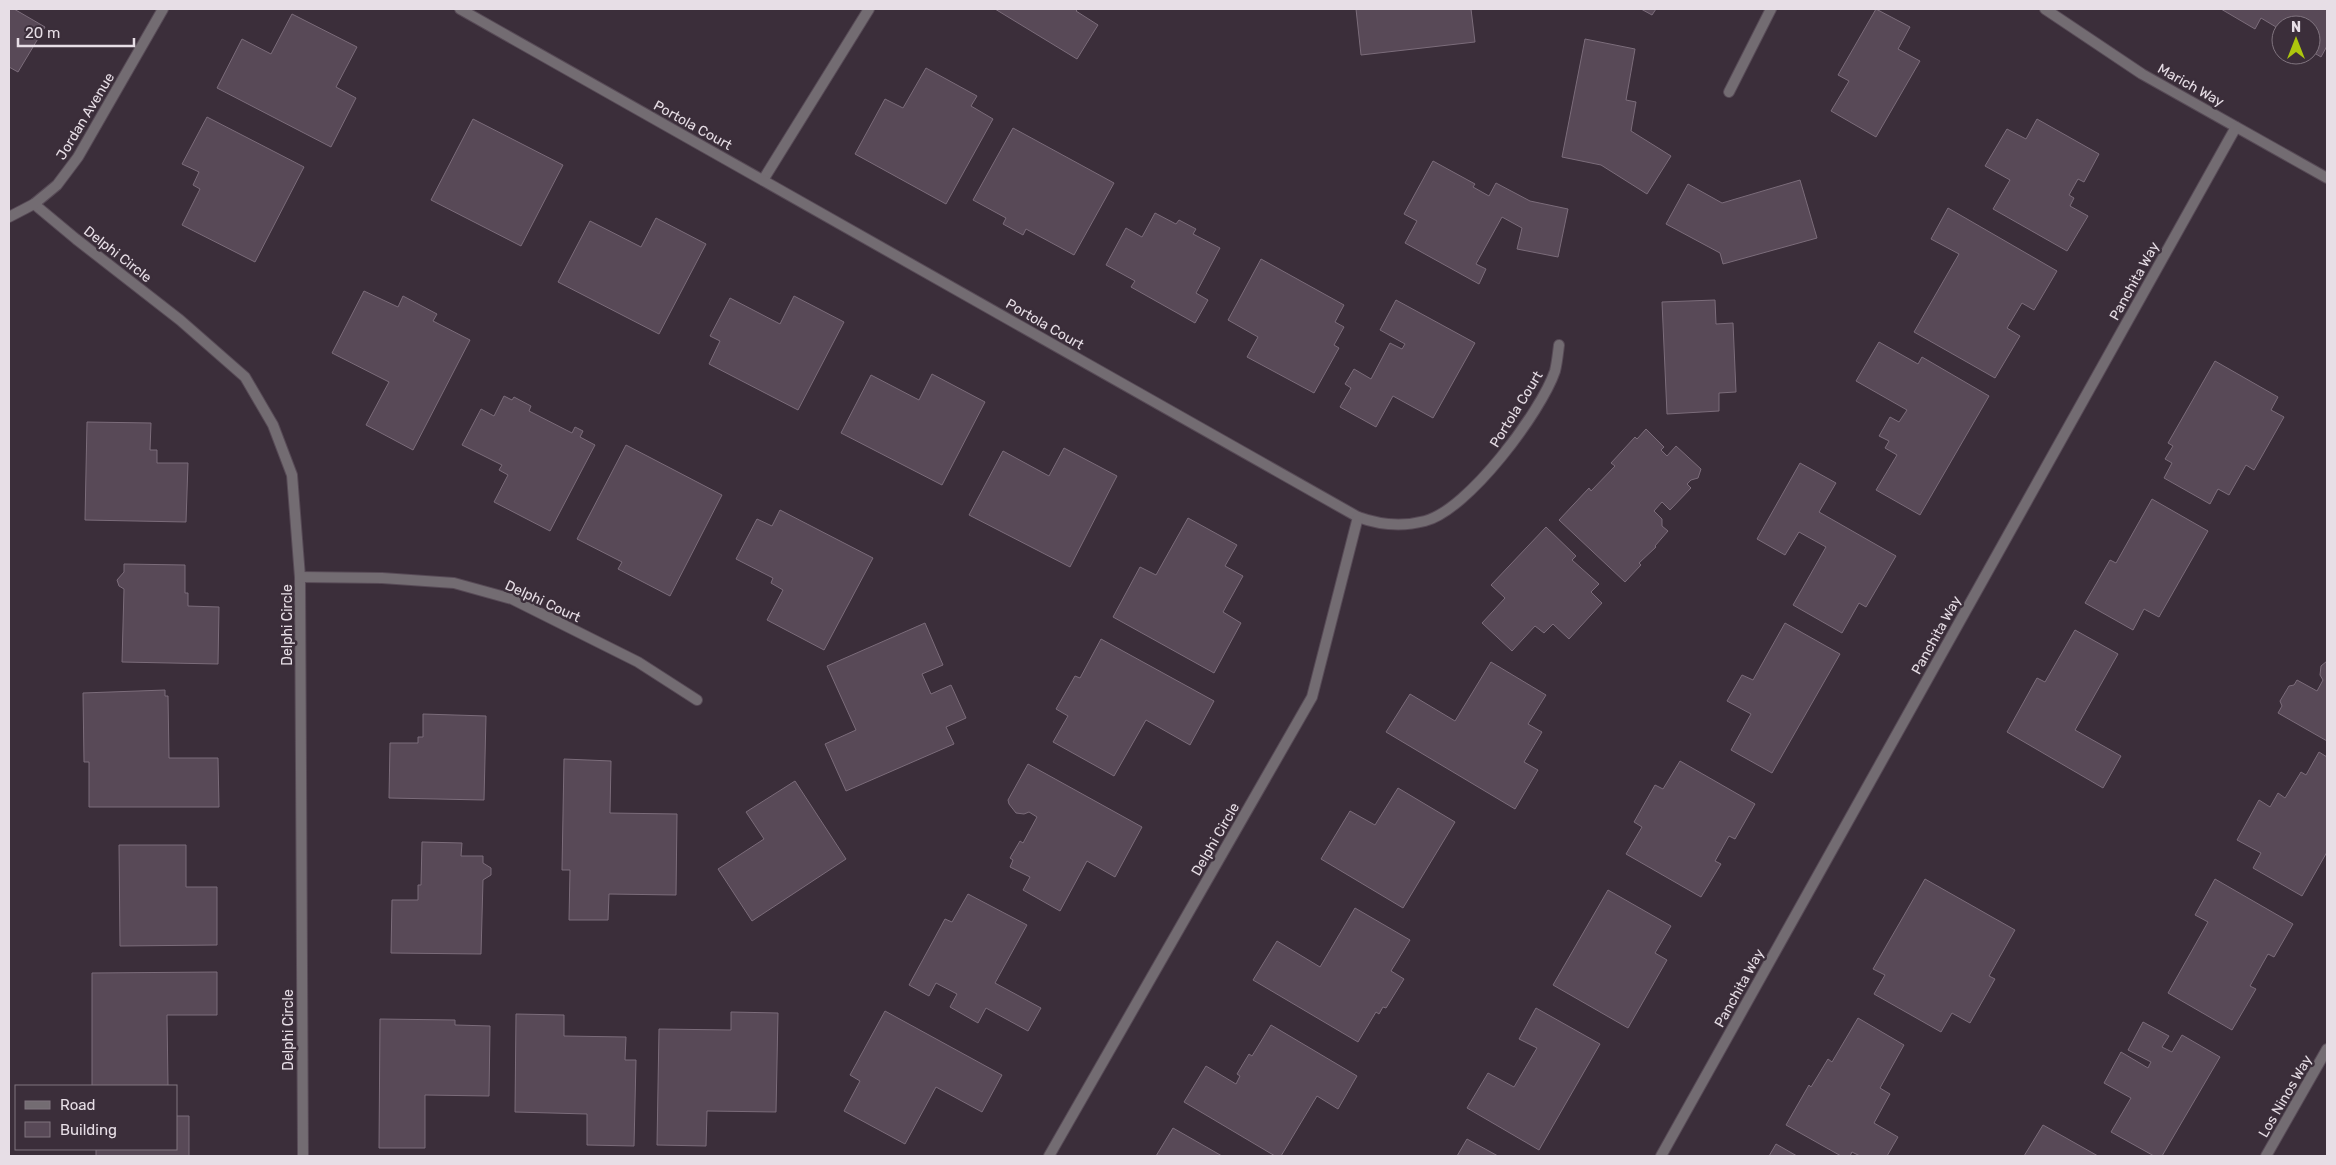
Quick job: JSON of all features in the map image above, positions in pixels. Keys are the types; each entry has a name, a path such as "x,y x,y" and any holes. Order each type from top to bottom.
{"street":[{"name":"Jordan Avenue","path":"9,217 34,204 57,185 78,157 163,9"},
{"name":"Portola Court","path":"460,9 1358,517 1379,524 1403,524 1426,520 1449,508 1500,461 1547,389 1555,370 1559,344"},
{"path":"763,180 869,9"},
{"path":"1729,92 1771,9"},
{"name":"Marich Way","path":"2046,9 2142,74 2327,178"},
{"name":"Panchita Way","path":"1661,1156 2236,127"},
{"name":"Delphi Circle","path":"34,204 180,320 245,377 273,426 292,475 300,577 303,1156"},
{"name":"Delphi Circle","path":"1049,1156 1312,697 1358,517"},
{"name":"Delphi Court","path":"300,577 382,578 454,583 512,599 638,662 697,700"},
{"name":"Los Ninos Way","path":"2266,1156 2327,1049"}],"building":[{"path":"9,9 14,9 45,27 18,72 9,67"},
{"path":"995,9 1078,9 1076,11 1098,25 1077,59"},
{"path":"1356,9 1471,9 1475,42 1361,55"},
{"path":"1641,9 1656,9 1652,15"},
{"path":"1876,9 1910,27 1898,49 1920,61 1876,137 1831,111 1849,81 1838,75"},
{"path":"2221,9 2327,9 2327,46 2321,57 2321,15 2271,15 2271,24 2261,18 2255,29"},
{"path":"292,14 357,47 336,87 356,98 331,147 217,88 242,39 271,54"},
{"path":"1585,39 1635,49 1626,100 1636,102 1631,131 1671,156 1647,194 1601,165 1562,157"},
{"path":"926,68 977,96 971,106 993,119 946,204 855,154 885,99 903,108"},
{"path":"207,117 304,167 255,262 182,225 200,189 193,185 199,172 182,164"},
{"path":"473,119 563,165 521,246 431,200"},
{"path":"2037,119 2099,154 2084,182 2078,179 2069,195 2074,198 2070,206 2088,216 2067,251 1993,209 2010,180 1985,166 2007,129 2026,139"},
{"path":"1013,128 1114,183 1074,255 1026,229 1023,235 1003,224 1006,218 973,200"},
{"path":"1433,161 1475,184 1473,187 1489,196 1496,183 1530,201 1568,209 1558,257 1517,249 1522,228 1502,217 1476,264 1486,269 1479,284 1405,243 1417,221 1404,214"},
{"path":"1800,180 1817,238 1723,264 1720,253 1666,224 1688,184 1722,203"},
{"path":"1948,208 2057,271 2034,310 2022,303 2007,328 2020,336 1995,378 1914,332 1959,254 1931,239"},
{"path":"1155,213 1176,224 1179,220 1196,229 1193,234 1220,248 1196,293 1208,300 1195,323 1131,287 1135,281 1106,265 1126,228 1142,237"},
{"path":"656,218 706,244 659,334 558,282 590,221 641,247"},
{"path":"1261,259 1344,305 1335,322 1344,327 1334,345 1339,348 1314,393 1247,357 1258,337 1228,320"},
{"path":"364,291 398,307 403,296 437,314 433,321 470,340 413,450 366,425 389,382 332,353"},
{"path":"794,296 844,322 798,410 709,364 720,341 710,336 730,298 780,324"},
{"path":"1396,300 1475,343 1433,418 1393,396 1376,427 1340,407 1351,388 1345,384 1354,369 1371,379 1390,343 1402,349 1405,344 1380,330"},
{"path":"1715,300 1716,324 1733,323 1736,392 1719,393 1719,411 1667,414 1662,302"},
{"path":"1879,342 1918,364 1922,357 1989,396 1920,515 1876,490 1897,455 1885,448 1889,441 1879,436 1890,417 1899,422 1907,410 1856,381"},
{"path":"2215,361 2278,397 2271,410 2284,417 2254,470 2246,465 2229,495 2218,489 2210,504 2164,478 2172,463 2165,459 2173,446 2168,443"},
{"path":"932,374 985,402 942,485 841,433 871,375 919,400"},
{"path":"504,396 512,400 514,397 531,406 529,411 572,433 575,427 583,431 580,437 595,445 550,531 494,502 508,475 499,470 502,465 462,445 481,409 494,416"},
{"path":"87,422 151,423 150,450 157,450 157,463 188,463 186,522 85,520"},
{"path":"1646,429 1664,447 1661,450 1667,456 1676,446 1701,469 1698,478 1691,480 1687,484 1691,488 1670,510 1662,502 1654,511 1662,519 1662,526 1668,531 1656,547 1639,563 1641,565 1625,582 1559,520 1589,488 1591,491 1615,466 1611,463 1635,437 1637,439"},
{"path":"626,445 722,495 670,596 618,569 622,562 577,539"},
{"path":"1064,448 1117,476 1070,567 969,515 1003,451 1049,476"},
{"path":"1800,463 1836,483 1819,512 1896,556 1866,607 1859,603 1842,633 1793,605 1826,547 1799,532 1785,555 1757,539"},
{"path":"2152,499 2208,531 2159,617 2144,609 2133,630 2085,603 2110,560 2116,563"},
{"path":"780,510 873,558 824,650 767,620 783,590 771,583 773,578 736,559 757,519 772,526"},
{"path":"1188,518 1237,545 1225,566 1243,576 1223,612 1241,623 1214,673 1113,617 1140,567 1156,575"},
{"path":"1546,527 1576,556 1572,560 1599,584 1591,592 1602,603 1569,639 1553,624 1544,633 1535,626 1512,651 1482,623 1505,598 1491,585"},
{"path":"124,564 185,565 185,593 188,593 188,606 219,607 218,664 122,662 124,589 119,586 117,580 124,572"},
{"path":"925,623 943,665 922,674 931,694 951,685 966,718 946,727 954,744 846,791 825,744 856,730 827,666"},
{"path":"1785,623 1840,654 1772,773 1731,750 1751,714 1727,701 1742,675 1753,680"},
{"path":"2075,630 2118,654 2075,730 2121,756 2103,788 2007,732 2037,678 2045,682"},
{"path":"1101,639 1214,701 1190,745 1146,720 1114,776 1053,742 1068,716 1056,709 1075,676 1080,678"},
{"path":"2327,661 2327,741 2278,713 2282,706 2280,701 2289,686 2294,685 2297,680 2317,691 2323,680 2320,675 2321,666"},
{"path":"1491,662 1546,695 1528,724 1542,732 1524,762 1538,770 1515,809 1386,732 1410,694 1455,721"},
{"path":"165,690 165,696 168,696 169,758 218,758 219,807 89,807 89,762 84,762 83,693"},
{"path":"423,714 486,716 484,800 389,798 390,743 418,743 418,737 423,737"},
{"path":"2319,752 2327,757 2327,852 2302,896 2253,868 2261,853 2237,840 2259,800 2270,807 2278,793 2285,798 2301,772 2306,775"},
{"path":"564,759 611,761 610,813 677,814 676,895 609,894 608,920 569,920 570,870 562,870"},
{"path":"1680,761 1755,804 1735,839 1729,836 1715,861 1721,864 1701,897 1626,854 1642,827 1634,822 1655,785 1663,789"},
{"path":"1028,764 1142,827 1115,877 1087,861 1060,911 1023,890 1030,877 1010,867 1013,860 1010,858 1020,841 1023,843 1037,817 1029,812 1024,814 1016,813 1008,800"},
{"path":"795,781 846,859 752,921 718,869 764,839 746,812"},
{"path":"1398,788 1455,822 1403,908 1321,859 1350,811 1375,825"},
{"path":"422,842 462,843 461,856 483,856 483,863 491,868 491,875 483,880 481,954 391,953 392,900 418,900 418,885 421,885"},
{"path":"119,845 186,845 186,887 217,887 217,945 120,946"},
{"path":"1925,879 2015,930 1989,976 1995,979 1970,1023 1952,1013 1941,1032 1874,994 1885,975 1873,969"},
{"path":"2215,879 2293,924 2274,957 2268,954 2250,986 2256,989 2232,1030 2168,993 2208,922 2195,915"},
{"path":"1608,890 1671,926 1655,953 1667,960 1628,1028 1553,985"},
{"path":"968,894 1027,925 995,983 1041,1008 1028,1031 986,1008 978,1023 950,1007 957,994 936,983 929,996 909,985 945,919 952,922"},
{"path":"1355,908 1410,940 1391,971 1404,979 1386,1008 1383,1007 1379,1014 1376,1012 1358,1042 1253,980 1277,941 1320,967"},
{"path":"217,972 217,1015 167,1015 168,1085 92,1085 92,973"},
{"path":"1536,1008 1600,1044 1539,1150 1467,1108 1488,1073 1514,1087 1537,1048 1519,1039"},
{"path":"885,1011 1002,1075 982,1112 936,1087 905,1144 844,1111 860,1081 850,1075"},
{"path":"731,1012 778,1013 776,1112 707,1111 706,1146 657,1145 659,1029 731,1030"},
{"path":"516,1014 564,1015 564,1036 626,1037 625,1060 636,1060 634,1146 587,1145 587,1114 515,1112"},
{"path":"1858,1018 1904,1045 1880,1088 1890,1094 1874,1123 1898,1137 1887,1156 1860,1156 1852,1152 1850,1156 1841,1156 1786,1125 1809,1085 1811,1087 1828,1059 1832,1062"},
{"path":"380,1019 455,1020 455,1025 490,1026 489,1096 425,1095 425,1148 379,1148"},
{"path":"2143,1022 2169,1036 2162,1047 2172,1052 2182,1035 2220,1057 2162,1156 2154,1156 2111,1132 2131,1098 2104,1083 2121,1052 2148,1068 2151,1062 2128,1050"},
{"path":"1271,1025 1357,1076 1338,1109 1317,1096 1281,1156 1275,1156 1184,1102 1206,1066 1236,1084 1240,1076 1237,1074 1249,1054 1252,1056"},
{"path":"178,1116 189,1116 189,1156 96,1156 96,1150 178,1150"},
{"path":"2043,1125 2098,1156 2024,1156"},
{"path":"1173,1128 1222,1156 1156,1156"},
{"path":"1467,1139 1498,1156 1457,1156"},
{"path":"1776,1144 1797,1156 1769,1156"}]}
